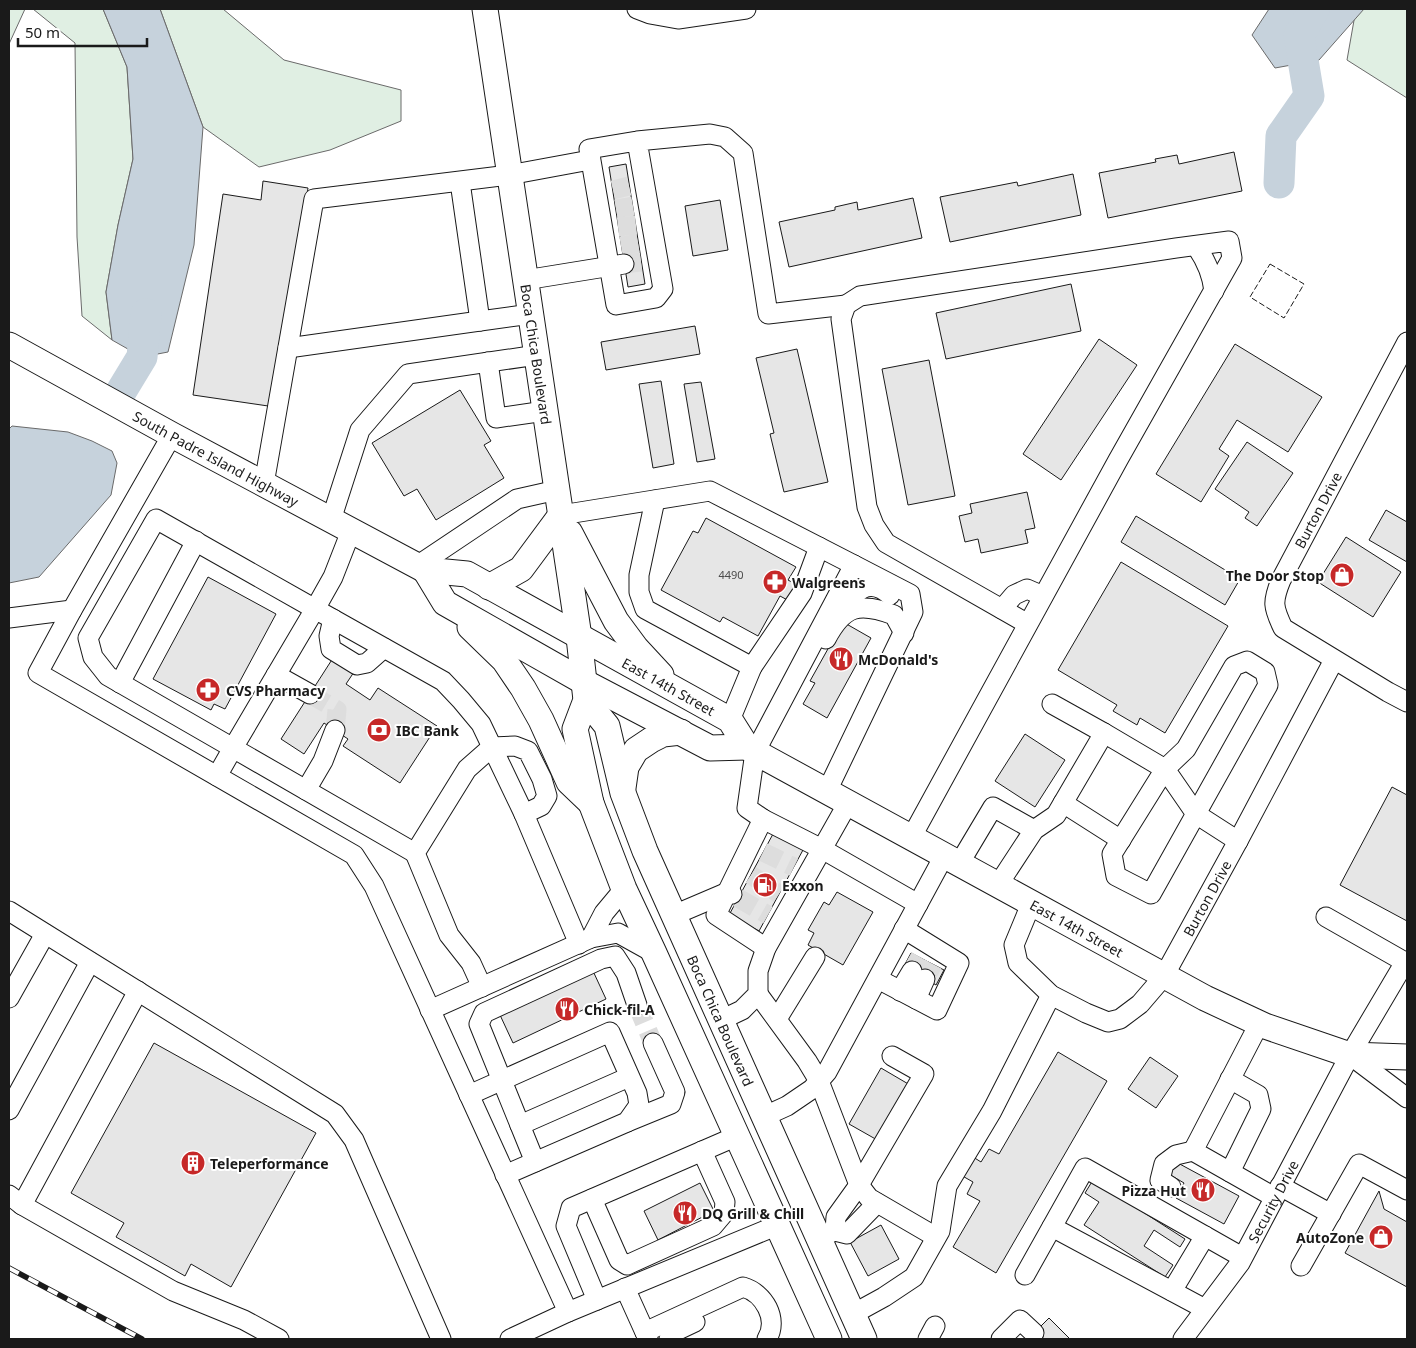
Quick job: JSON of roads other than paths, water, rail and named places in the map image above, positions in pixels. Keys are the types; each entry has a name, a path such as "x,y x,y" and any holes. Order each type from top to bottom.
{"main road":[{"name":"Boca Chica Boulevard","path":"485,9 579,637 585,691 575,729 591,802 624,889 829,1339"},
{"name":"South Padre Island Highway","path":"9,345 172,435 421,568 467,574 579,637"},
{"path":"489,587 521,569 561,515 616,621 636,648 675,690"},
{"path":"421,568 445,602 504,660 541,720 569,782 591,802"},
{"path":"445,602 585,691"},
{"name":"East 14th Street","path":"579,637 730,720 751,750"},
{"name":"Boca Chica Boulevard","path":"585,691 607,726 623,793 645,851 765,1116 827,1234 853,1314 864,1339"},
{"name":"East 14th Street","path":"585,691 681,732 710,748 751,750 1205,998 1259,1024 1350,1054"},
{"path":"623,793 626,767 636,750 663,734 681,732"},
{"path":"1350,1054 1407,1057"}],"street":[{"path":"637,9 650,14 678,19 746,9"},
{"path":"629,235 620,188 590,160 589,149 637,141 710,134 725,137 743,154 768,314 846,305 860,296 1229,241 1232,258 1118,460 911,838"},
{"path":"629,235 620,188 637,141"},
{"path":"264,484 314,199 460,182 590,160"},
{"path":"460,182 480,320"},
{"path":"525,280 629,235"},
{"path":"1196,246 1205,260 1212,278 1214,291"},
{"path":"846,305 841,319 867,507 874,525 886,543 1028,624"},
{"path":"288,348 530,314"},
{"name":"Burton Drive","path":"1407,342 1275,594 1275,610 1282,628 1407,702"},
{"path":"217,776 333,577 341,525 360,430 408,374 537,355"},
{"path":"488,362 496,418 545,411"},
{"path":"172,435 38,673 354,855 374,886 568,1312"},
{"path":"421,568 517,499 557,490"},
{"path":"561,515 710,491 910,594 913,612 838,797 822,849 800,872 774,919 758,971 758,994 807,1061 819,1081 859,1185 869,1198 936,1237"},
{"path":"655,500 639,575 639,592 645,609 752,667"},
{"path":"88,638 156,519 443,681 481,724 585,941"},
{"path":"116,534 140,548"},
{"path":"120,683 196,542"},
{"path":"730,720 752,667 802,593 819,547"},
{"path":"854,565 790,686 751,750 747,808 763,819 822,849 918,904"},
{"path":"1002,609 1014,595 1027,589 1043,596"},
{"path":"790,686 805,676 832,627 850,610 860,608 894,615 904,632"},
{"path":"9,618 68,617 88,638 93,657 108,676 415,853 449,935 471,963 482,987"},
{"path":"333,619 328,636 331,649 357,665 367,663 384,648"},
{"name":"Burton Drive","path":"1051,995 1108,1022 1120,1019 1140,1004 1164,976 1334,660"},
{"path":"1247,661 1265,672 1268,685 1151,894 1116,876 1112,854 1165,769 1186,749 1234,666 1247,661"},
{"path":"276,675 310,694"},
{"path":"1052,704 1165,769 1196,814 1238,841"},
{"path":"306,790 323,761 336,730"},
{"path":"998,885 1034,830 1056,815 1104,733"},
{"path":"415,853 467,769 492,746 516,746 528,751 542,780 548,796 541,806 524,814"},
{"path":"1063,803 1121,840"},
{"path":"312,831 330,804"},
{"path":"765,1116 787,1106 812,1089 827,1072 918,904 993,807 1034,830"},
{"path":"763,819 757,848 733,895 716,915 766,948"},
{"path":"585,941 604,913 624,889"},
{"path":"674,915 733,895"},
{"path":"853,1314 884,1297 914,1276 940,1231 947,1186 994,1107 1051,995 1018,962 1014,945 1031,904"},
{"path":"9,912 336,1114 354,1140 441,1339"},
{"path":"1326,917 1406,962"},
{"path":"904,930 926,961"},
{"path":"430,1010 585,941 618,933 654,952"},
{"path":"9,998 45,934"},
{"path":"535,1162 479,1024 484,1013 601,958 614,956 626,973 636,1005"},
{"path":"777,1019 815,956"},
{"path":"908,995 926,961"},
{"path":"878,979 937,1010 959,963 926,961"},
{"path":"9,1110 90,962"},
{"name":"Security Drive","path":"1183,1339 1242,1257 1350,1054 1406,962"},
{"path":"138,992 16,1200 173,1291 244,1320 279,1339"},
{"path":"721,1020 742,1010 758,994"},
{"path":"1193,1151 1259,1024"},
{"path":"469,1095 610,1032 637,1093 638,1105 627,1122"},
{"path":"505,1175 671,1104 675,1092 653,1043"},
{"name":"East 14th Street","path":"1350,1054 1407,1098"},
{"path":"877,1203 847,1234 827,1234 836,1217 859,1185 924,1074 892,1056"},
{"path":"520,1126 630,1077"},
{"path":"1230,1079 1258,1095 1261,1109 1230,1172"},
{"path":"597,1300 566,1226 572,1208 737,1136"},
{"path":"592,1199 619,1260 627,1264 713,1226 724,1213 725,1202 702,1151"},
{"path":"1171,1187 1160,1180 1164,1164 1176,1155 1193,1151 1230,1172 1331,1214"},
{"path":"1301,1266 1359,1164 1407,1190"},
{"path":"1025,1276 1085,1168 1242,1257"},
{"path":"510,1339 568,1312 778,1225"},
{"path":"1052,1227 1205,1309"},
{"path":"1172,1291 1205,1236"},
{"path":"625,1288 646,1336 743,1287 752,1290 760,1296 770,1315 772,1326 767,1339"},
{"path":"669,1339 676,1331 744,1300 753,1300 766,1305"},
{"path":"1001,1339 1020,1320 1034,1332"}],"waterway":[{"path":"1279,183 1281,136 1309,96 1299,36 1314,9"},
{"path":"122,390 142,357 146,314"}],"tunnel":[{"path":"613,190 629,186"},
{"path":"616,209 633,206"},
{"path":"618,227 636,225"},
{"path":"621,246 638,243"},
{"path":"624,264 641,262"},
{"path":"310,694 337,710 335,730"},
{"path":"763,852 794,867"},
{"path":"751,875 779,894"},
{"path":"738,898 768,915"},
{"path":"912,971 920,957"},
{"path":"925,979 933,964"},
{"path":"637,1005 653,1043"}],"railway":[{"path":"9,1268 142,1339"}],"place":[{"name":"The Door Stop","path":"1342,575"},
{"name":"Walgreens","path":"775,582"},
{"name":"McDonald's","path":"841,659"},
{"name":"CVS Pharmacy","path":"208,690"},
{"name":"IBC Bank","path":"379,730"},
{"name":"Exxon","path":"765,885"},
{"name":"Chick-fil-A","path":"567,1009"},
{"name":"Teleperformance","path":"193,1163"},
{"name":"Pizza Hut","path":"1203,1190"},
{"name":"DQ Grill & Chill","path":"685,1213"},
{"name":"AutoZone","path":"1381,1237"}]}
